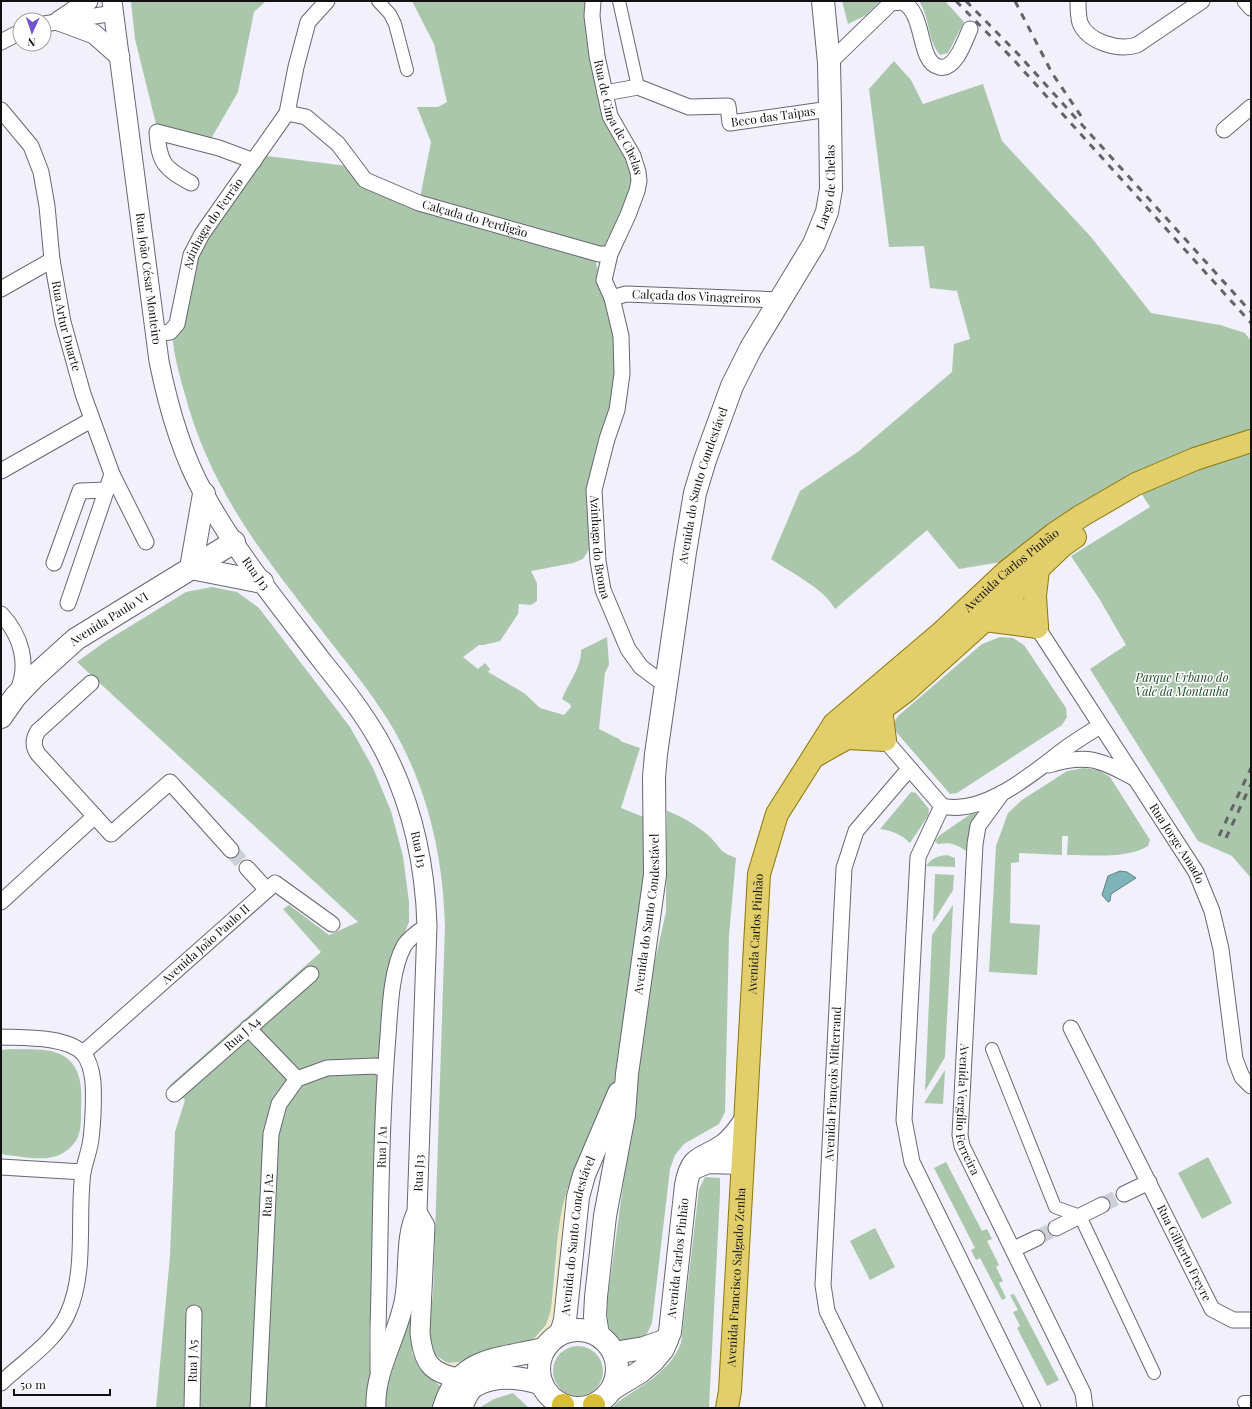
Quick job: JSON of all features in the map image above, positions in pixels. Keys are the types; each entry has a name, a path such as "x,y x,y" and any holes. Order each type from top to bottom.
{"main road":[{"name":"Largo de Chelas","path":"780,300 814,244 827,212 831,189 829,63 823,1"},
{"name":"Avenida do Santo Condestável","path":"598,1335 595,1316 605,1216 624,1115 627,1074 655,876 656,853 654,776 656,754 665,685 694,500 705,460 732,386 751,348 780,300"},
{"name":"Avenida Carlos Pinhão","path":"741,1163 759,874 777,814 834,724 884,682 980,612 1003,603 1038,569 1058,540 1081,516 1136,484 1195,459 1251,441"},
{"name":"Avenida Carlos Pinhão","path":"812,758 847,738 881,709 906,691 980,612 1006,572 1058,540 1095,524 1143,497 1200,472 1251,456"},
{"path":"204,494 191,568 262,582"},
{"name":"Avenida Paulo VI","path":"1,717 14,697 46,664 76,639 234,542"},
{"path":"1037,627 1035,596 1038,569"},
{"path":"1003,603 1022,609 1037,627"},
{"path":"980,612 1037,627"},
{"path":"847,738 885,740 881,709 884,682"},
{"name":"Avenida do Santo Condestável","path":"561,1333 565,1320 578,1196 584,1175 627,1074"},
{"name":"Avenida Carlos Pinhão","path":"612,1389 647,1366 660,1352 667,1340 672,1324 688,1176 694,1162 701,1156 712,1152 734,1137 744,1122"},
{"path":"712,1152 726,1152 741,1163"},
{"path":"688,1176 699,1165 708,1162 741,1163"},
{"name":"Avenida Francisco Salgado Zenha","path":"730,1402 741,1163"},
{"path":"573,1330 586,1330 598,1335 608,1343 614,1353 617,1372 612,1389 594,1406 563,1406 550,1396 542,1384 539,1372 540,1360 544,1349 561,1333 573,1330"},
{"path":"614,1353 644,1348 667,1340"},
{"path":"444,1408 449,1393 459,1378 471,1368 487,1362 544,1349"},
{"path":"460,1408 466,1395 476,1385 497,1379 518,1378 525,1378 542,1384"}],"street":[{"path":"52,23 88,1"},
{"path":"287,113 296,67 308,22 327,1"},
{"path":"378,1 390,14 395,24 406,70"},
{"name":"Rua de Cima de Chelas","path":"593,1 592,16 597,56 610,116 633,156 639,181 638,191 610,254 604,280 612,298"},
{"path":"619,1 638,88"},
{"path":"1078,1 1080,23 1088,34 1103,43 1128,48 1137,45 1202,1"},
{"path":"1245,1 1251,8"},
{"path":"829,63 891,3 902,2 912,9 926,54 934,66 941,68 952,62 970,29"},
{"path":"52,23 113,7"},
{"name":"Rua João César Monteiro","path":"113,7 155,334 163,380 171,412 189,462 204,494 234,542"},
{"path":"52,23 94,34 120,57"},
{"path":"1,42 12,36"},
{"name":"Beco das Taipas","path":"605,93 638,88 689,107 728,106 730,122 830,109"},
{"path":"1224,130 1251,107"},
{"name":"Rua Artur Duarte","path":"1,110 31,146 41,172 47,206 52,260 63,322 91,420 112,474 146,542"},
{"name":"Azinhaga do Ferrão","path":"155,334 170,332 177,324 188,267 196,245 223,201 254,161 287,113"},
{"name":"Calçada do Perdigão","path":"287,113 306,117 338,144 365,180 419,203 599,254 610,254"},
{"path":"191,183 170,172 160,155 158,132 219,148 254,161"},
{"path":"1,289 52,260"},
{"name":"Calçada dos Vinagreiros","path":"612,298 626,294 780,300"},
{"name":"Azinhaga do Broma","path":"612,298 621,336 622,374 617,410 607,439 594,490 598,561 603,590 628,649 641,667 665,685"},
{"path":"1,471 91,420"},
{"path":"68,603 112,474"},
{"path":"54,563 80,491 106,490"},
{"name":"Rua J13","path":"234,542 262,582 350,697 378,738 406,799 416,835 424,877 427,926 417,1212 411,1223 408,1273 404,1302 378,1381 376,1408"},
{"path":"1,614 16,637 23,658 21,681 14,697"},
{"name":"Rua Jorge Amado","path":"1037,627 1196,872 1212,911 1221,949 1235,1059 1242,1077 1251,1086"},
{"path":"90,683 38,731 35,736 34,746 38,754 111,834 170,782 231,850"},
{"name":"Avenida Vergílio Ferreira","path":"942,806 964,808 1002,793 1044,766 1062,751 1100,726"},
{"path":"885,740 942,806 918,857 904,1120 912,1162 1033,1408"},
{"name":"Avenida Vergílio Ferreira","path":"1044,766 1067,759 1094,759 1108,764 1136,779"},
{"name":"Avenida François Mitterrand","path":"875,1408 827,1311 823,1285 843,875 850,844 856,831 909,769"},
{"name":"Avenida Vergílio Ferreira","path":"1002,793 978,826 975,844 960,1135 962,1146 1014,1249 1083,1394 1085,1408"},
{"path":"1,902 95,816"},
{"path":"247,868 267,890 275,883 332,924"},
{"name":"Avenida João Paulo II","path":"83,1053 267,890"},
{"name":"Rua J A1","path":"378,1381 385,1069 390,1010 396,971 404,946 416,933 427,926"},
{"name":"Rua J A4","path":"174,1094 311,974"},
{"path":"248,1028 297,1079 327,1068 375,1066 385,1069"},
{"name":"Rua Gilberto Freyre","path":"1071,1028 1212,1309 1233,1320 1251,1320"},
{"path":"1,1037 62,1042 71,1045 83,1053 88,1061 93,1081 90,1144 83,1172 78,1279 72,1303 65,1320 56,1331 1,1383"},
{"path":"992,1049 1055,1208 1080,1216 1154,1373"},
{"name":"Rua J A2","path":"258,1408 271,1134 279,1104 297,1079"},
{"path":"1,1167 83,1172"},
{"path":"1124,1194 1149,1182"},
{"path":"1056,1228 1102,1205"},
{"name":"Rua J13","path":"417,1212 425,1226 420,1332 424,1358 432,1367 449,1376 459,1378"},
{"path":"1014,1249 1037,1238"},
{"name":"Rua J A5","path":"192,1408 194,1314"}],"green space":[{"path":"131,1 266,1 254,12 238,92 208,144 157,128 135,39"},
{"path":"412,1 591,1 610,116 638,172 610,254 419,203 431,142 417,107 438,107 447,102 434,44"},
{"path":"842,1 880,1 866,15 848,24"},
{"path":"919,1 945,1 964,22 948,53 940,55 936,49 923,7"},
{"name":"Parque Urbano do Vale da Montanha","path":"894,61 911,80 923,104 983,84 1002,141 1091,237 1151,313 1220,325 1245,333 1251,341 1251,878 1232,856 1198,841 1090,669 1126,645 1100,600 1071,556 1150,507 1132,479 1001,562 959,569 927,530 835,609 830,602 815,588 771,559 800,491 859,451 952,372 954,344 970,339 957,291 930,288 924,246 889,247 869,89"},
{"path":"267,156 347,166 359,181 595,259 614,334 615,380 590,548 583,559 573,563 531,571 537,583 537,601 531,605 519,604 518,614 500,641 479,645 463,657 478,669 485,663 490,669 488,672 524,693 540,708 564,715 571,707 570,704 562,699 577,669 581,656 581,650 607,637 609,665 605,673 599,729 621,740 620,741 640,748 621,808 646,818 648,853 621,1059 609,1098 578,1162 567,1190 558,1234 551,1311 546,1325 531,1342 475,1354 459,1362 447,1363 434,1354 429,1340 430,1310 433,1296 445,926 441,874 432,824 425,800 406,753 380,707 265,556 226,495 210,463 196,428 182,385 175,352 173,337 176,319 202,248 210,233 237,194"},
{"path":"212,587 237,592 259,608 350,727 373,768 391,811 403,856 409,902 409,922 388,973 376,1091 375,1245 369,1335 370,1378 367,1393 368,1408 156,1408 170,1256 175,1132 185,1100 170,1085 321,952 283,909 289,905 329,935 358,922 77,662 106,641 186,592"},
{"path":"1000,637 1013,638 1024,645 1066,708 1067,717 1062,725 957,793 950,794 897,733 895,729 895,722 898,716 982,644"},
{"path":"1084,768 1098,770 1110,777 1150,840 1148,846 1130,853 1119,855 1067,855 1068,836 1062,836 1062,855 1019,853 1019,862 1011,863 1010,923 1040,925 1037,975 989,972 996,846 1008,813 1022,800 1067,771"},
{"path":"911,792 916,793 929,809 928,816 910,843 896,833 880,829"},
{"path":"667,811 697,827 708,835 722,851 736,858 729,935 725,1112 719,1124 684,1144 675,1155 670,1169 652,1323 645,1338 621,1341 609,1327 607,1315 608,1296 652,974 666,912"},
{"path":"975,811 977,815 971,827 968,849 966,851 953,844 938,844 935,841 940,835"},
{"path":"947,855 955,858 955,867 926,866 935,858"},
{"path":"935,874 954,875 953,890 933,922"},
{"path":"953,905 945,1057 925,1091 932,935"},
{"path":"36,1049 56,1052 69,1060 78,1073 81,1088 81,1122 79,1133 77,1139 71,1146 59,1155 47,1158 32,1158 5,1155 1,1153 1,1050"},
{"path":"945,1070 943,1104 924,1103"},
{"path":"1208,1157 1232,1203 1202,1219 1178,1173"},
{"path":"946,1162 982,1231 987,1229 992,1239 987,1241 999,1265 996,1267 1003,1281 999,1283 1006,1298 1002,1300 980,1258 976,1260 971,1250 975,1248 934,1168"},
{"path":"705,1177 720,1178 709,1408 612,1408 662,1370 676,1353 681,1343 699,1189"},
{"path":"875,1228 895,1267 870,1280 850,1241"},
{"path":"1014,1294 1059,1380 1047,1386 1017,1328 1020,1326 1013,1312 1018,1310 1010,1295"},
{"path":"412,1306 412,1353 419,1368 440,1386 434,1408 381,1408"},
{"path":"573,1346 583,1346 596,1353 603,1366 603,1376 596,1389 583,1396 573,1396 564,1392 557,1385 553,1376 553,1366 557,1357 564,1350"},
{"path":"513,1393 529,1408 479,1408 494,1399"}],"sand":[{"path":"578,1162 565,1205 554,1312 549,1327 539,1339 464,1363 448,1365 437,1359 428,1351 427,1298 433,1296 429,1327 430,1338 432,1348 436,1356 443,1362 458,1363 484,1352 525,1343 538,1336 543,1330 548,1321 551,1309 561,1213 572,1176"}],"water":[{"path":"1120,871 1127,872 1136,878 1111,894 1110,901 1108,902 1102,895 1108,876"}],"tunnel":[{"path":"231,850 247,868"},
{"path":"1102,1205 1124,1194"},
{"path":"1037,1238 1056,1228"}],"railway":[{"path":"956,1 1013,59 1251,323"},
{"path":"966,1 1018,54 1251,312"},
{"path":"1015,1 1052,73 1081,116"},
{"path":"1219,836 1251,768"},
{"path":"1226,838 1251,784"}]}
